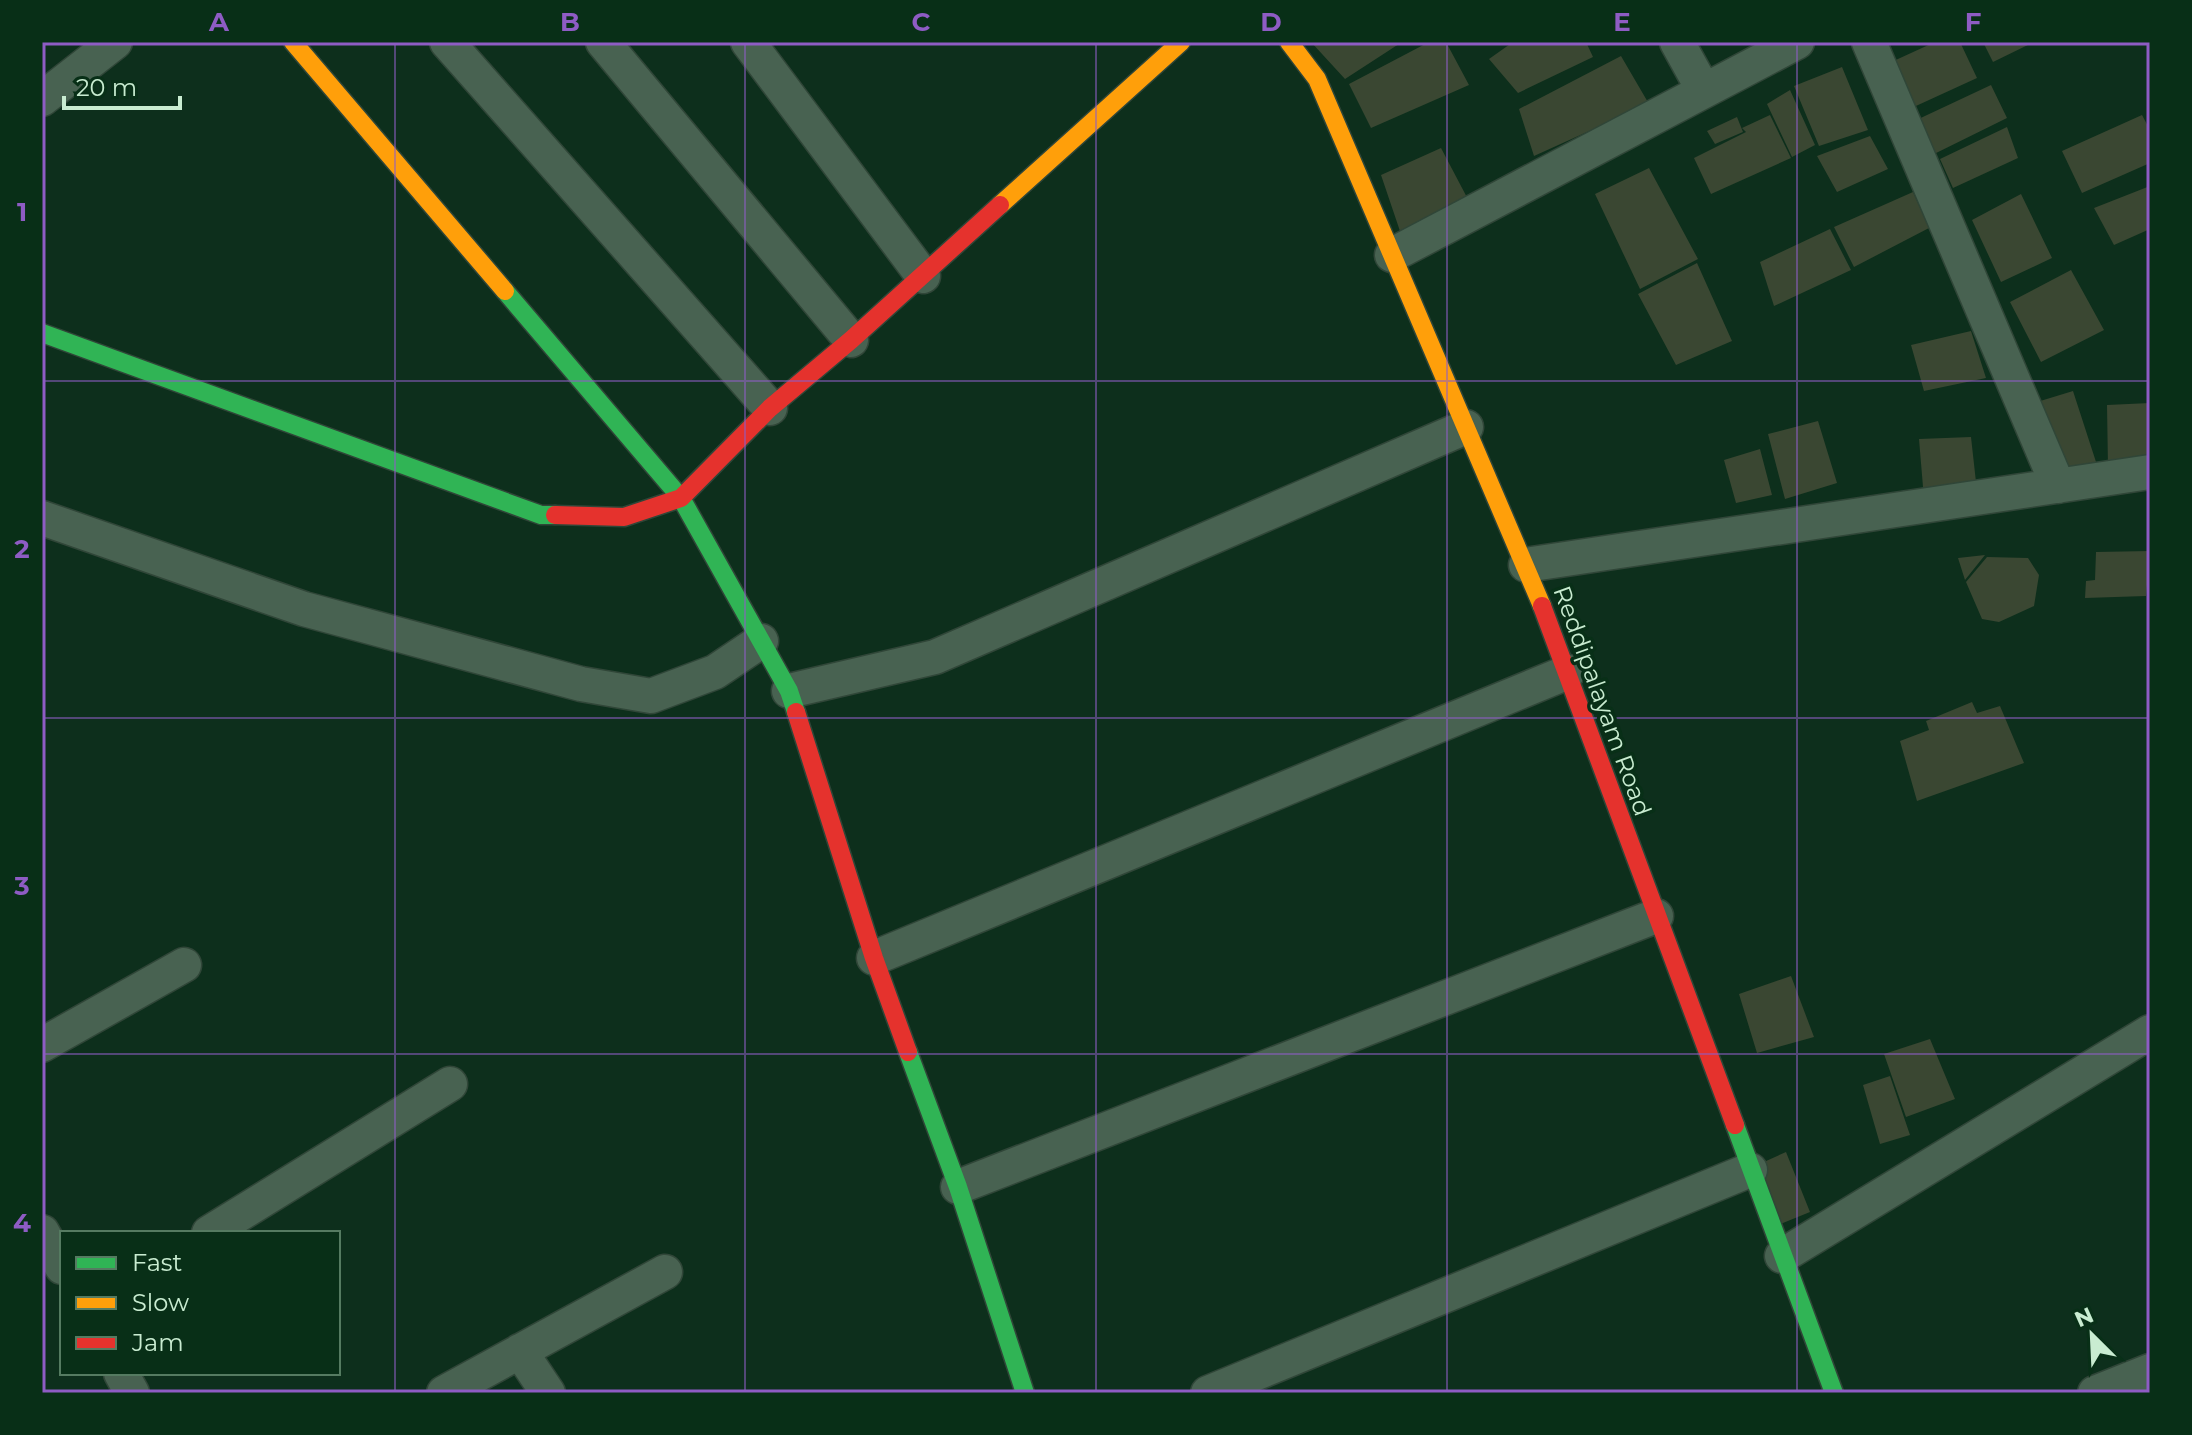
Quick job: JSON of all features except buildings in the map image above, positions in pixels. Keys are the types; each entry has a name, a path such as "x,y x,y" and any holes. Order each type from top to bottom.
{"street":[{"path":"42,99 115,42"},
{"path":"293,42 681,498 789,691 874,958 958,1187 1025,1393"},
{"path":"447,42 770,408"},
{"path":"603,42 851,340"},
{"path":"748,42 923,276"},
{"path":"42,333 541,515 624,517 681,498 770,408 923,276 1181,42"},
{"name":"Reddipalayam Road","path":"1289,42 1317,79 1526,565 1834,1393"},
{"path":"1677,42 1703,89"},
{"path":"1392,255 1797,42"},
{"path":"1869,42 2058,486"},
{"path":"789,691 935,657 1466,427"},
{"path":"1526,565 2150,472"},
{"path":"42,518 304,609 581,684 651,696 715,672 761,641"},
{"path":"874,958 1568,672"},
{"path":"958,1187 1656,916"},
{"path":"42,1045 184,965"},
{"path":"1782,1256 2150,1032"},
{"path":"212,1231 450,1084"},
{"path":"1208,1393 1750,1170"},
{"path":"42,1232 60,1264"},
{"path":"444,1393 665,1272"},
{"path":"520,1351 548,1393"},
{"path":"2095,1393 2150,1371"},
{"path":"122,1375 132,1393"}],"traffic: fast":[{"path":"505,291 681,498 789,691 796,712"},
{"path":"42,333 541,515 555,515"},
{"path":"908,1052 958,1187 1025,1393"},
{"path":"1735,1125 1834,1393"}],"traffic: slow":[{"path":"293,42 505,291"},
{"path":"1000,205 1181,42"},
{"path":"1289,42 1317,79 1542,606"}],"traffic: jam":[{"path":"555,515 624,517 681,498 770,408 851,340 1000,205"},
{"path":"1542,606 1735,1125"},
{"path":"796,712 874,958 908,1052"}]}
